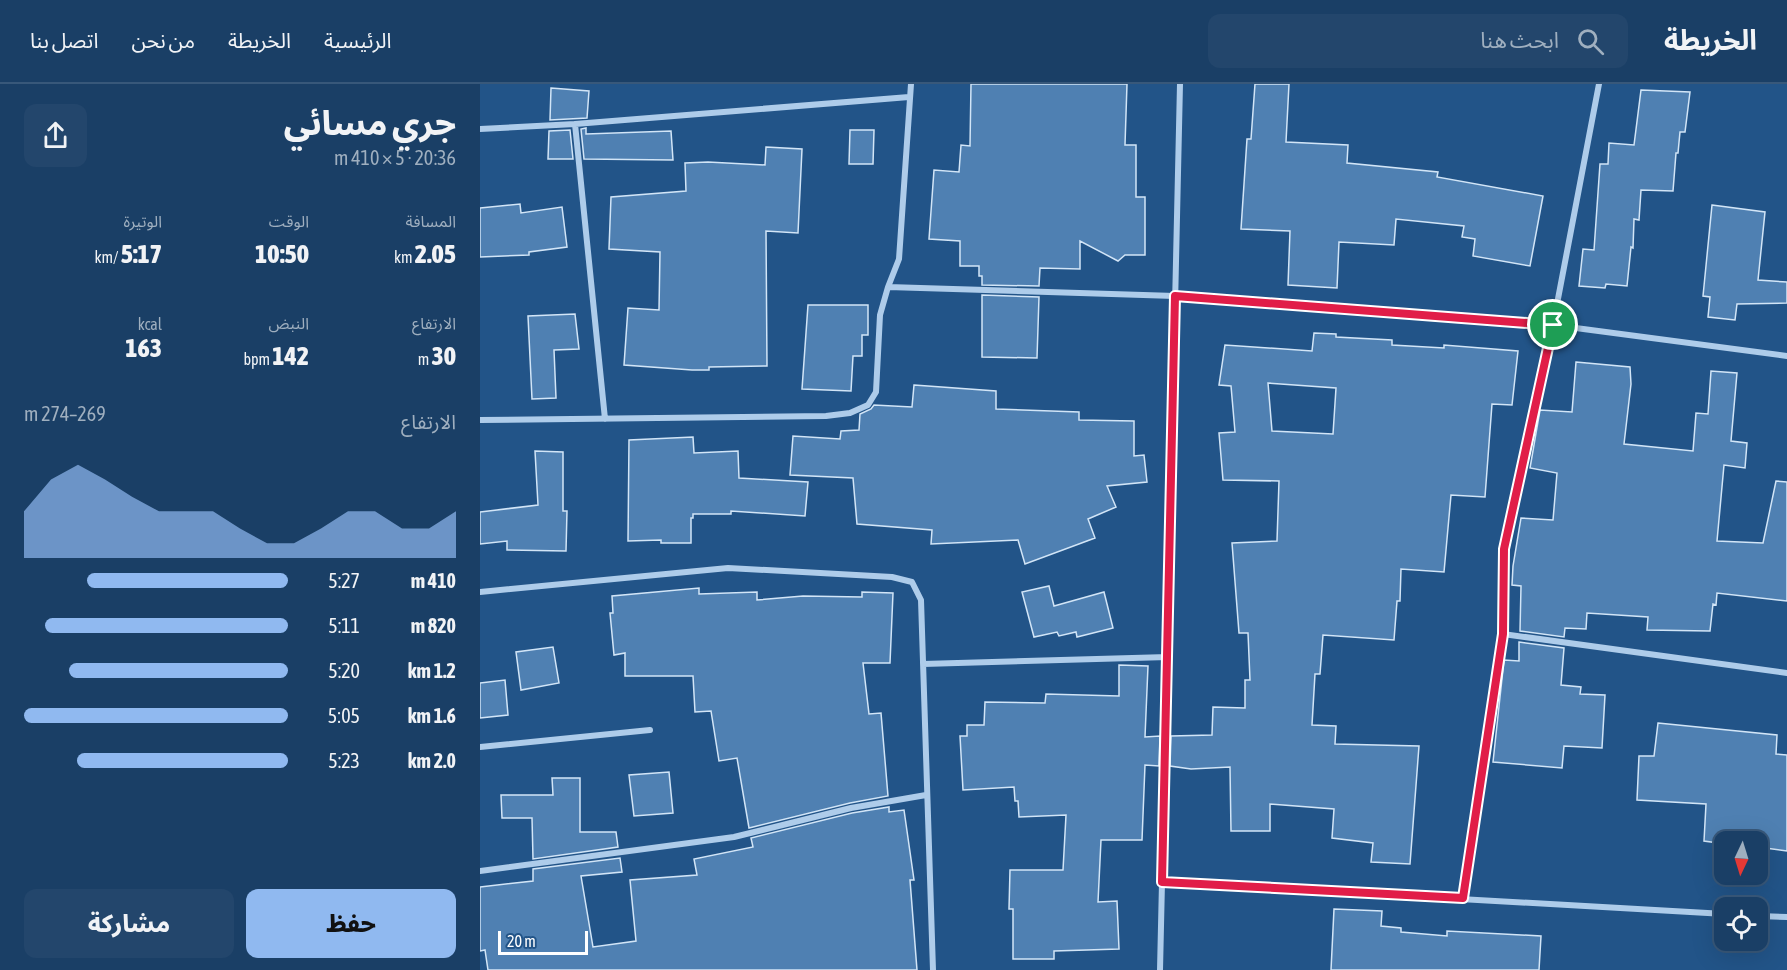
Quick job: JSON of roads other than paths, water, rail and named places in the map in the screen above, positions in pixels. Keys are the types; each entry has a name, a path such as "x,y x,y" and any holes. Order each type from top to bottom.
{"street":[{"path":"480,420 826,416 850,413 868,405 876,392 880,315 899,259 911,84"},
{"path":"1160,970 1180,84"},
{"path":"1463,898 1503,634 1504,549 1553,325 1599,84"},
{"path":"480,129 575,124 909,98"},
{"path":"575,124 605,419"},
{"path":"888,287 1175,296 1553,325 1787,356"},
{"path":"480,592 728,568 892,577 912,582 921,600 933,970"},
{"path":"1503,634 1787,673"},
{"path":"923,664 1168,657"},
{"path":"480,747 650,730"},
{"path":"480,872 734,837 852,808 926,795"},
{"path":"1162,882 1714,913"},
{"path":"1768,916 1787,917"}]}
